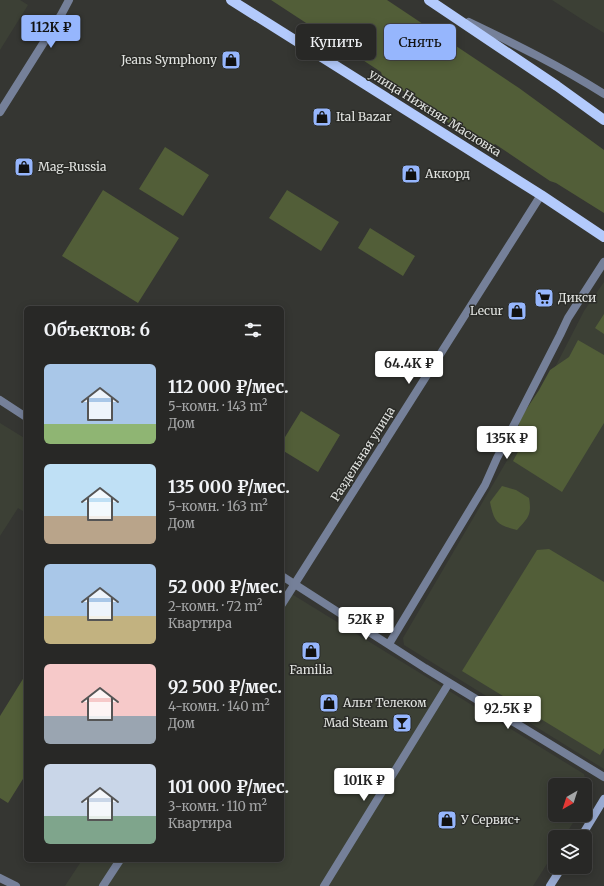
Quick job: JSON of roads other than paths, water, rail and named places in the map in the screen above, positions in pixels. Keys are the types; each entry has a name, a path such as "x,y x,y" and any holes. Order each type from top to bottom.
{"main road":[{"name":"улица Нижняя Масловка","path":"231,0 604,237"},
{"path":"430,0 557,86 604,120"},
{"path":"584,830 604,799"},
{"path":"550,886 558,874"}],"street":[{"path":"0,112 69,0"},
{"path":"452,15 568,71 604,94"},
{"name":"Раздельная улица","path":"284,601 540,195"},
{"path":"389,644 485,485 497,458 568,318 604,262"},
{"path":"0,400 24,416"},
{"path":"284,577 449,683 604,777"},
{"path":"324,886 449,683"},
{"path":"103,886 119,862"},
{"path":"0,878 16,886"}],"place":[{"name":"Jeans Symphony","path":"231,60"},
{"name":"Ital Bazar","path":"322,117"},
{"name":"Mag-Russia","path":"24,167"},
{"name":"Аккорд","path":"411,174"},
{"name":"Дикси","path":"544,298"},
{"name":"Lecur","path":"517,311"},
{"name":"Familia","path":"311,651"},
{"name":"Альт Телеком","path":"329,703"},
{"name":"Mad Steam","path":"402,723"},
{"name":"У Сервис+","path":"447,820"}]}
